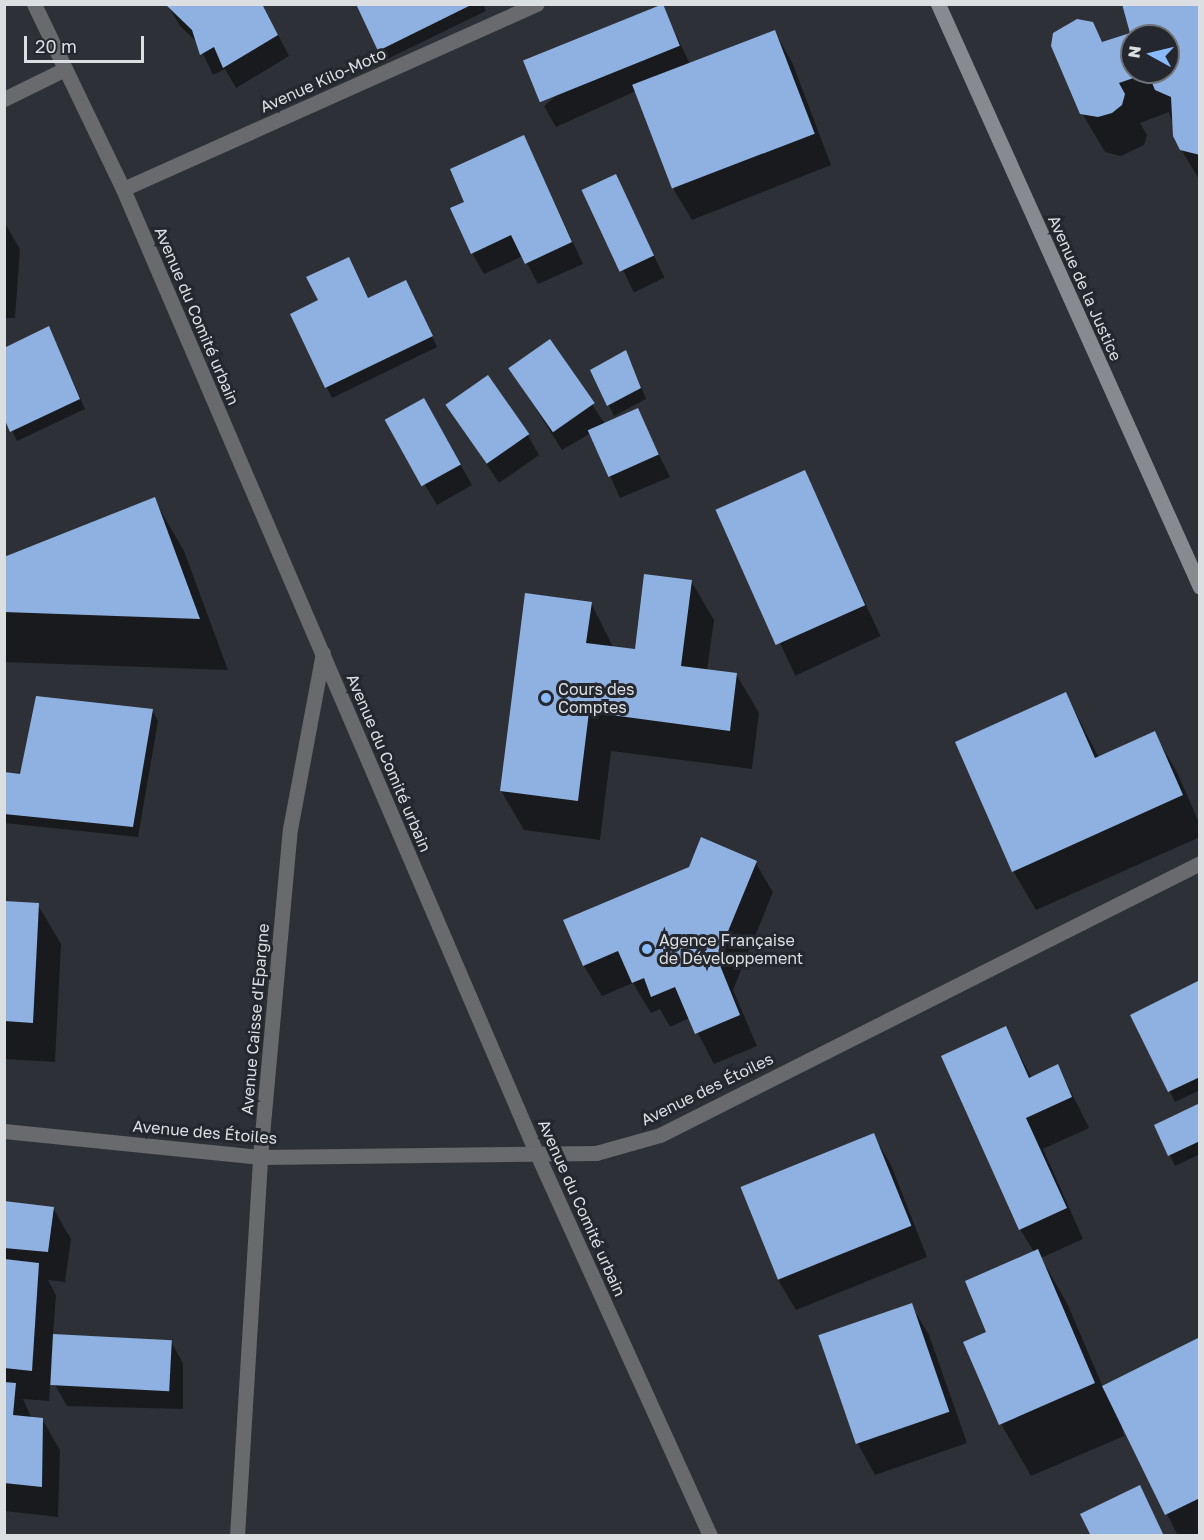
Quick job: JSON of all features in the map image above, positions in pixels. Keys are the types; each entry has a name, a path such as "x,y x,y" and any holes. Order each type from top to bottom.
{"main road":[{"name":"Avenue de la Justice","path":"938,4 1200,587"}],"street":[{"name":"Avenue du Comité urbain","path":"33,4 123,189 536,1152 710,1536"},
{"name":"Avenue Kilo-Moto","path":"123,189 537,4"},
{"path":"4,99 65,69"},
{"name":"Avenue Caisse d'Epargne","path":"237,1536 260,1157 290,830 322,653"},
{"name":"Avenue des Étoiles","path":"4,1131 260,1157 596,1153 660,1136 1200,863"}],"building":[{"path":"165,4 262,4 278,35 223,68 214,47 200,55 192,30"},
{"path":"356,4 473,4 378,51"},
{"path":"663,4 680,46 540,102 523,61"},
{"path":"1122,4 1200,4 1200,155 1180,150 1173,136 1171,97 1155,90 1153,84 1180,84 1180,24 1128,24"},
{"path":"1077,19 1093,22 1102,42 1120,36 1119,83 1125,94 1122,105 1112,113 1098,117 1080,114 1051,46 1053,33"},
{"path":"775,30 815,134 672,188 632,85"},
{"path":"524,135 572,242 525,264 511,235 471,254 450,208 464,202 450,169"},
{"path":"616,174 654,256 620,272 582,190"},
{"path":"349,257 368,298 406,280 433,336 325,388 290,314 318,300 306,277"},
{"path":"49,326 80,399 10,432 4,418 4,348"},
{"path":"550,339 595,403 553,432 508,368"},
{"path":"626,350 641,388 607,406 590,370"},
{"path":"488,375 529,434 487,464 445,405"},
{"path":"424,398 461,464 421,486 385,420"},
{"path":"638,408 659,455 608,477 588,430"},
{"path":"805,470 865,605 776,645 715,510"},
{"path":"155,497 200,619 4,612 4,557"},
{"path":"644,574 692,580 681,666 737,673 730,731 589,712 578,801 500,791 525,593 592,602 586,643 635,649"},
{"path":"1066,692 1095,758 1155,731 1183,795 1012,872 955,742"},
{"path":"36,696 153,709 133,827 4,814 4,772 20,774"},
{"path":"701,837 757,861 717,958 740,1015 695,1034 675,987 651,997 644,978 632,983 618,951 583,966 563,920 689,867"},
{"path":"4,901 39,903 33,1023 4,1021"},
{"path":"1200,980 1200,1077 1168,1092 1130,1015"},
{"path":"1006,1026 1029,1078 1058,1064 1072,1097 1026,1118 1067,1208 1019,1230 941,1056"},
{"path":"1200,1103 1200,1141 1168,1156 1154,1125"},
{"path":"874,1133 911,1226 778,1280 740,1187"},
{"path":"4,1201 54,1207 48,1252 4,1248"},
{"path":"1038,1249 1095,1383 999,1425 963,1342 986,1332 965,1281"},
{"path":"4,1259 39,1263 32,1371 4,1368"},
{"path":"912,1303 949,1412 856,1444 818,1335"},
{"path":"53,1334 172,1340 169,1391 50,1385"},
{"path":"1200,1337 1200,1498 1165,1515 1102,1386"},
{"path":"4,1382 16,1383 13,1415 43,1418 42,1487 4,1483"},
{"path":"1140,1485 1164,1536 1091,1536 1080,1514"}],"place":[{"name":"Cours des Comptes","path":"546,698"},
{"name":"Agence Française de Développement","path":"647,949"}]}
